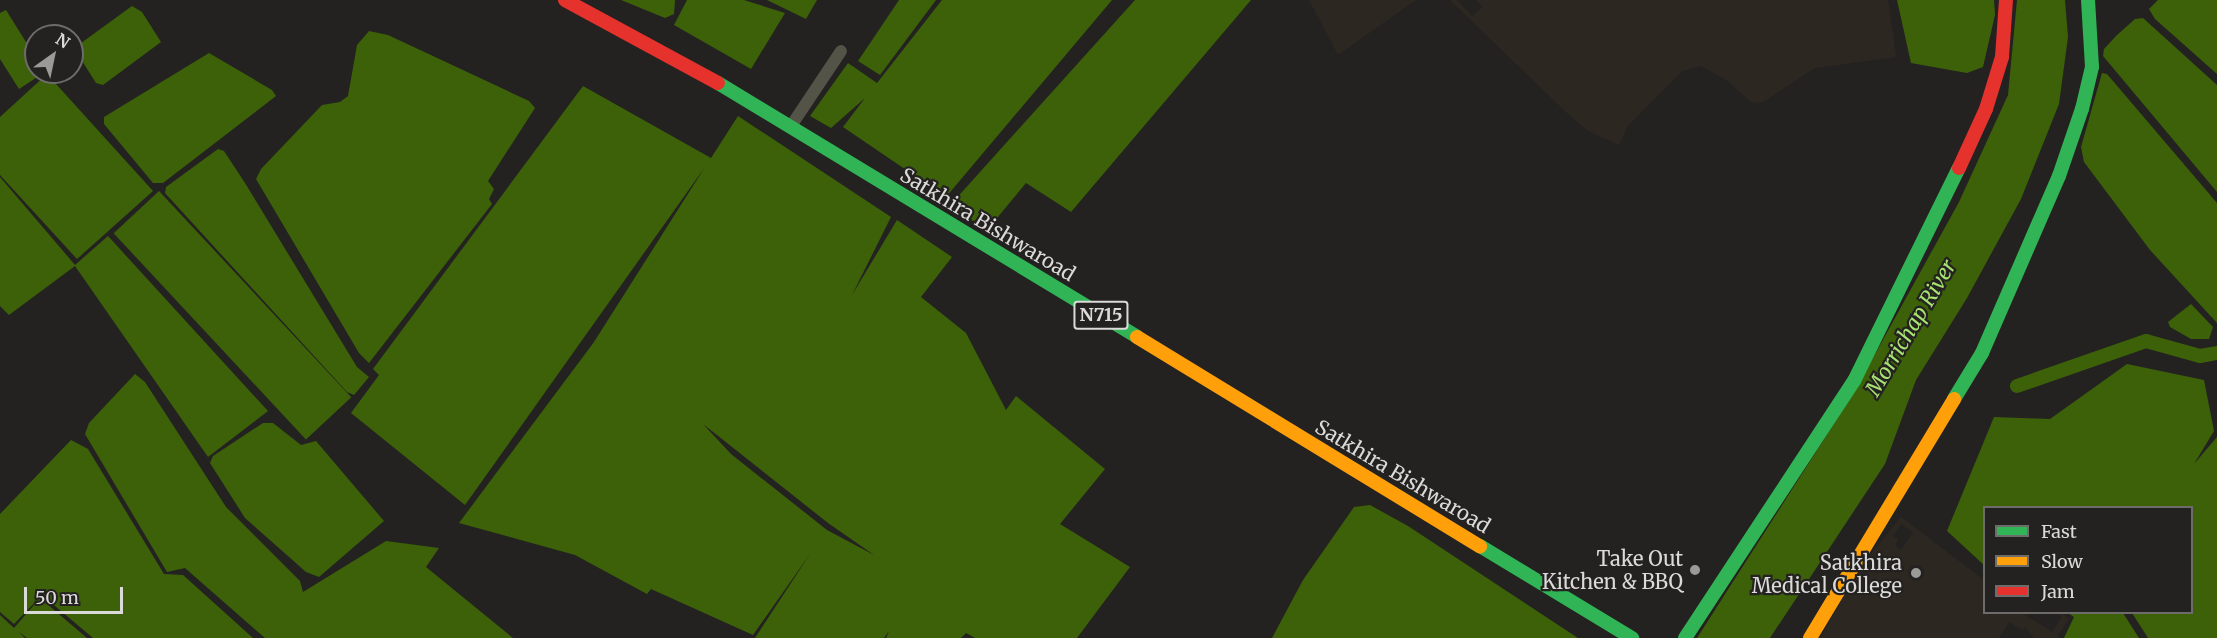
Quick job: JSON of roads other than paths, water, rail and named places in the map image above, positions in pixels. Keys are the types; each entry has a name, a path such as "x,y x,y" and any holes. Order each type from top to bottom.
{"main road":[{"name":"Satkhira Bishwaroad","path":"565,0 617,25 791,126 1632,638"},
{"path":"1685,638 1854,381 1880,322 1941,208 1986,109 2002,57 2006,0"},
{"path":"1810,638 1982,353 2059,176 2082,109 2092,67 2088,0"}],"street":[{"path":"791,126 842,51"}],"water":[{"path":"621,0 675,0 674,14 665,18"},
{"path":"687,0 744,0 785,13 751,69 674,25"},
{"path":"767,0 817,0 806,19"},
{"path":"899,0 936,0 880,75 858,61"},
{"path":"942,0 1112,0 946,197 843,127 865,98 831,128 810,116 848,63 877,83"},
{"path":"1135,0 1251,0 1071,212 1026,183 997,218 972,221 953,202"},
{"path":"1897,0 1994,0 1995,15 1983,67 1967,73 1911,63"},
{"name":"Morrichap River","path":"2017,0 2065,0 2068,37 2059,104 2021,199 1967,298 1916,380 1885,464 1770,638 1697,638 1853,394 1959,202 2008,95"},
{"path":"2158,0 2217,0 2217,74 2155,19 2149,9"},
{"path":"132,6 142,12 161,42 103,85 96,83 84,64 84,41"},
{"path":"6,10 24,39 24,84 27,84 19,89 0,59 0,13"},
{"path":"2143,18 2217,85 2217,192 2103,56 2104,49 2116,36 2135,19"},
{"path":"369,31 388,35 529,101 535,108 488,181 494,189 489,199 492,204 369,363 359,353 256,179 261,169 322,105 340,102 348,96 357,45"},
{"path":"209,53 272,90 276,96 163,183 153,183 104,124 104,117"},
{"path":"2102,73 2107,74 2217,203 2217,323 2150,250 2084,162 2081,147"},
{"path":"36,84 56,84 153,191 77,259 0,175 0,117"},
{"path":"583,86 711,158 738,116 891,217 852,295 897,220 952,257 921,297 966,333 1006,410 1016,396 1105,469 1060,524 1130,567 1077,638 975,638 966,633 961,638 886,638 889,631 884,638 755,638 810,554 753,635 651,589 647,594 575,555 459,523 594,342 705,167 465,505 351,413 379,375 373,369","holes":["703,424 828,523 874,555 827,530 731,454"]},
{"path":"218,149 224,151 245,183 357,367 369,377 354,395 347,392 165,193 166,187"},
{"path":"0,177 75,265 108,236 268,411 208,457 75,266 9,315 0,306"},
{"path":"159,191 351,397 306,440 114,233"},
{"path":"2191,304 2213,327 2209,339 2191,339 2170,327 2168,322"},
{"path":"2127,364 2204,380 2214,431 2194,464 2217,437 2217,638 2148,638 2133,614 2193,614 2193,506 1983,506 1983,564 1947,531 1994,417 2050,419"},
{"path":"135,374 145,382 226,507 300,581 303,592 386,541 439,548 426,567 513,638 265,638 185,568 167,572 85,434 89,423"},
{"path":"263,423 273,423 301,445 316,441 384,521 319,577 306,572 245,518 210,463 213,456"},
{"path":"71,440 88,449 164,574 183,575 253,638 93,638 42,595 14,624 0,612 0,514"},
{"path":"1370,505 1408,526 1578,638 1272,638 1303,580 1354,507"},
{"path":"40,598 87,638 27,638 19,632 25,638 0,638 0,615 14,628"},
{"path":"2070,614 2124,614 2139,638 2064,638 2074,617"}],"waterway":[{"path":"2017,386 2146,341 2200,356 2217,353"}],"place":[{"name":"Take Out Kitchen & BBQ","path":"1695,570"},
{"name":"Satkhira Medical College","path":"1916,573"}]}
